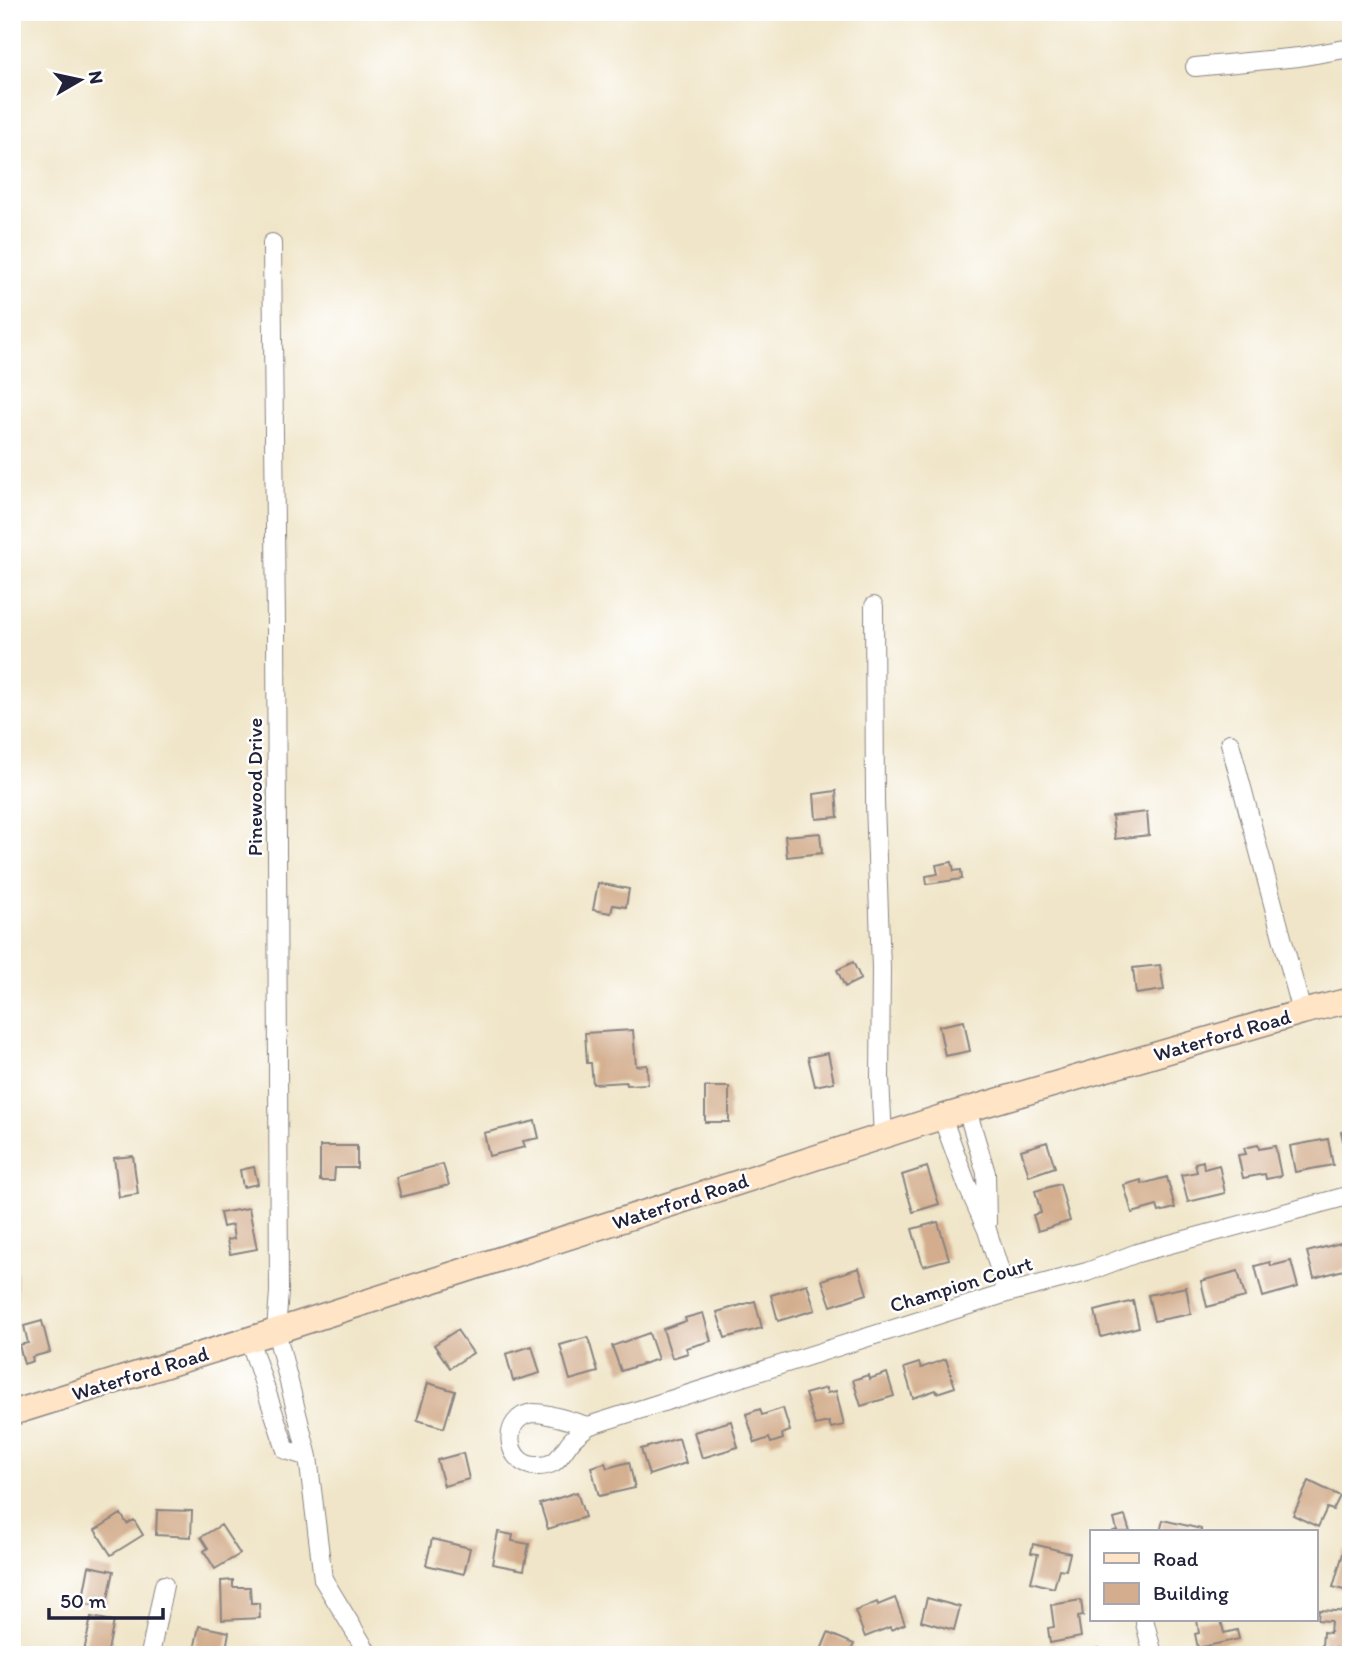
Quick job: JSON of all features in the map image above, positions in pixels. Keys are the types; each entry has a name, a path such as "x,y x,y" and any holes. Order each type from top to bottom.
{"main road":[{"name":"Waterford Road","path":"12,1413 942,1117 1351,1000"}],"street":[{"path":"1195,67 1299,57 1351,48"},
{"name":"Pinewood Drive","path":"272,243 279,1278 275,1331 308,1457 323,1579 369,1655"},
{"path":"874,606 875,803 883,1136"},
{"path":"1230,743 1302,1012"},
{"path":"967,1110 986,1173 988,1230"},
{"path":"942,1117 967,1185 988,1230 1007,1293"},
{"name":"Champion Court","path":"588,1426 1007,1293 1087,1272 1138,1253 1351,1195"},
{"path":"249,1339 286,1450 308,1457"},
{"path":"150,1655 164,1585"},
{"path":"1145,1623 1153,1655"}],"building":[{"path":"836,791 838,817 816,819 814,794"},
{"path":"1147,812 1149,835 1115,839 1112,816"},
{"path":"820,833 822,853 787,857 785,836"},
{"path":"952,862 954,871 961,870 962,879 927,884 926,876 938,874 936,865"},
{"path":"598,883 629,889 626,907 613,905 611,913 593,910"},
{"path":"853,962 861,979 845,987 837,970"},
{"path":"1160,965 1164,990 1136,994 1133,968"},
{"path":"964,1021 970,1051 945,1056 939,1026"},
{"path":"633,1030 636,1066 647,1065 648,1084 593,1084 591,1063 587,1063 585,1033"},
{"path":"828,1053 834,1082 815,1086 808,1057"},
{"path":"705,1087 729,1087 729,1122 705,1122"},
{"path":"535,1121 539,1138 523,1141 525,1147 489,1156 484,1133"},
{"path":"1351,1130 1351,1157 1347,1158 1341,1132"},
{"path":"1328,1139 1333,1165 1295,1172 1290,1146"},
{"path":"1047,1142 1055,1167 1029,1176 1021,1150"},
{"path":"1258,1145 1259,1149 1275,1146 1281,1176 1266,1179 1265,1174 1243,1178 1238,1155 1246,1154 1244,1148"},
{"path":"320,1146 357,1146 357,1168 335,1168 334,1181 320,1181"},
{"path":"133,1156 138,1194 119,1197 114,1158"},
{"path":"1203,1161 1204,1169 1219,1165 1225,1193 1188,1202 1181,1175 1197,1172 1195,1163"},
{"path":"443,1164 449,1185 401,1197 396,1177"},
{"path":"254,1167 258,1184 243,1187 240,1170"},
{"path":"927,1167 939,1204 913,1212 902,1175"},
{"path":"1167,1177 1175,1208 1159,1212 1157,1206 1132,1213 1124,1185 1141,1180 1142,1184"},
{"path":"1060,1184 1070,1221 1038,1231 1033,1215 1041,1213 1035,1191"},
{"path":"249,1208 257,1249 230,1254 227,1240 234,1239 232,1225 223,1227 220,1213"},
{"path":"938,1222 949,1259 923,1266 912,1229"},
{"path":"1344,1242 1351,1268 1314,1278 1307,1252"},
{"path":"1291,1261 1298,1287 1263,1297 1255,1266 1270,1262 1271,1266"},
{"path":"859,1268 867,1294 831,1306 822,1280"},
{"path":"1238,1271 1245,1297 1207,1307 1201,1281"},
{"path":"12,1272 17,1272 17,1299 12,1299"},
{"path":"807,1284 815,1310 778,1321 771,1295"},
{"path":"1186,1287 1191,1314 1154,1321 1148,1295"},
{"path":"755,1301 762,1328 725,1338 717,1312"},
{"path":"1133,1301 1139,1327 1101,1337 1095,1311"},
{"path":"703,1313 711,1341 686,1348 688,1353 672,1358 663,1329"},
{"path":"42,1321 50,1352 32,1357 33,1361 24,1364 19,1345 28,1343 24,1326"},
{"path":"457,1330 473,1353 450,1368 434,1345"},
{"path":"649,1333 658,1359 621,1371 612,1346"},
{"path":"588,1337 598,1372 570,1380 560,1345"},
{"path":"532,1346 540,1373 513,1381 506,1354"},
{"path":"946,1359 955,1387 913,1398 904,1368 919,1363 921,1368"},
{"path":"887,1373 894,1396 861,1406 853,1380 868,1375 869,1379"},
{"path":"428,1383 455,1391 444,1428 417,1420"},
{"path":"826,1388 827,1393 836,1391 844,1425 831,1428 829,1422 815,1425 805,1394"},
{"path":"783,1408 790,1431 782,1434 783,1439 771,1443 769,1438 755,1443 746,1414 760,1409 762,1415"},
{"path":"731,1421 738,1447 702,1458 694,1432"},
{"path":"679,1438 686,1463 649,1475 641,1449"},
{"path":"463,1453 469,1479 444,1486 437,1460"},
{"path":"629,1462 635,1488 599,1496 591,1467 605,1463 607,1468"},
{"path":"1309,1481 1340,1496 1333,1510 1327,1508 1318,1527 1293,1515"},
{"path":"577,1492 585,1517 548,1529 540,1504"},
{"path":"157,1510 192,1511 191,1537 156,1535"},
{"path":"121,1514 127,1524 134,1520 143,1535 111,1555 95,1530"},
{"path":"1125,1516 1129,1530 1117,1530 1114,1519"},
{"path":"1163,1520 1201,1529 1201,1530 1160,1530"},
{"path":"221,1525 240,1554 215,1569 204,1551 208,1548 201,1537"},
{"path":"498,1532 513,1535 512,1541 529,1544 524,1570 492,1564"},
{"path":"432,1539 470,1548 464,1574 426,1565"},
{"path":"1033,1544 1070,1553 1066,1570 1059,1569 1054,1588 1031,1582 1038,1554 1031,1553"},
{"path":"1344,1550 1351,1552 1351,1592 1333,1587"},
{"path":"89,1566 114,1571 106,1608 82,1603"},
{"path":"233,1580 233,1587 250,1587 251,1603 259,1603 260,1618 222,1620 221,1581"},
{"path":"895,1598 905,1624 865,1637 855,1611"},
{"path":"927,1598 960,1607 954,1630 921,1621"},
{"path":"1081,1600 1083,1616 1078,1617 1081,1637 1050,1643 1048,1628 1054,1627 1051,1605"},
{"path":"1319,1610 1351,1612 1351,1650 1322,1647 1323,1632 1330,1633 1331,1621 1318,1620"},
{"path":"91,1617 114,1621 107,1655 84,1652"},
{"path":"1197,1622 1221,1622 1224,1633 1237,1630 1239,1639 1198,1648 1195,1634 1199,1633"},
{"path":"199,1626 229,1632 225,1655 193,1655"},
{"path":"828,1633 854,1644 849,1655 814,1655 817,1649 821,1650"},
{"path":"1099,1648 1100,1655 1075,1654"}]}
